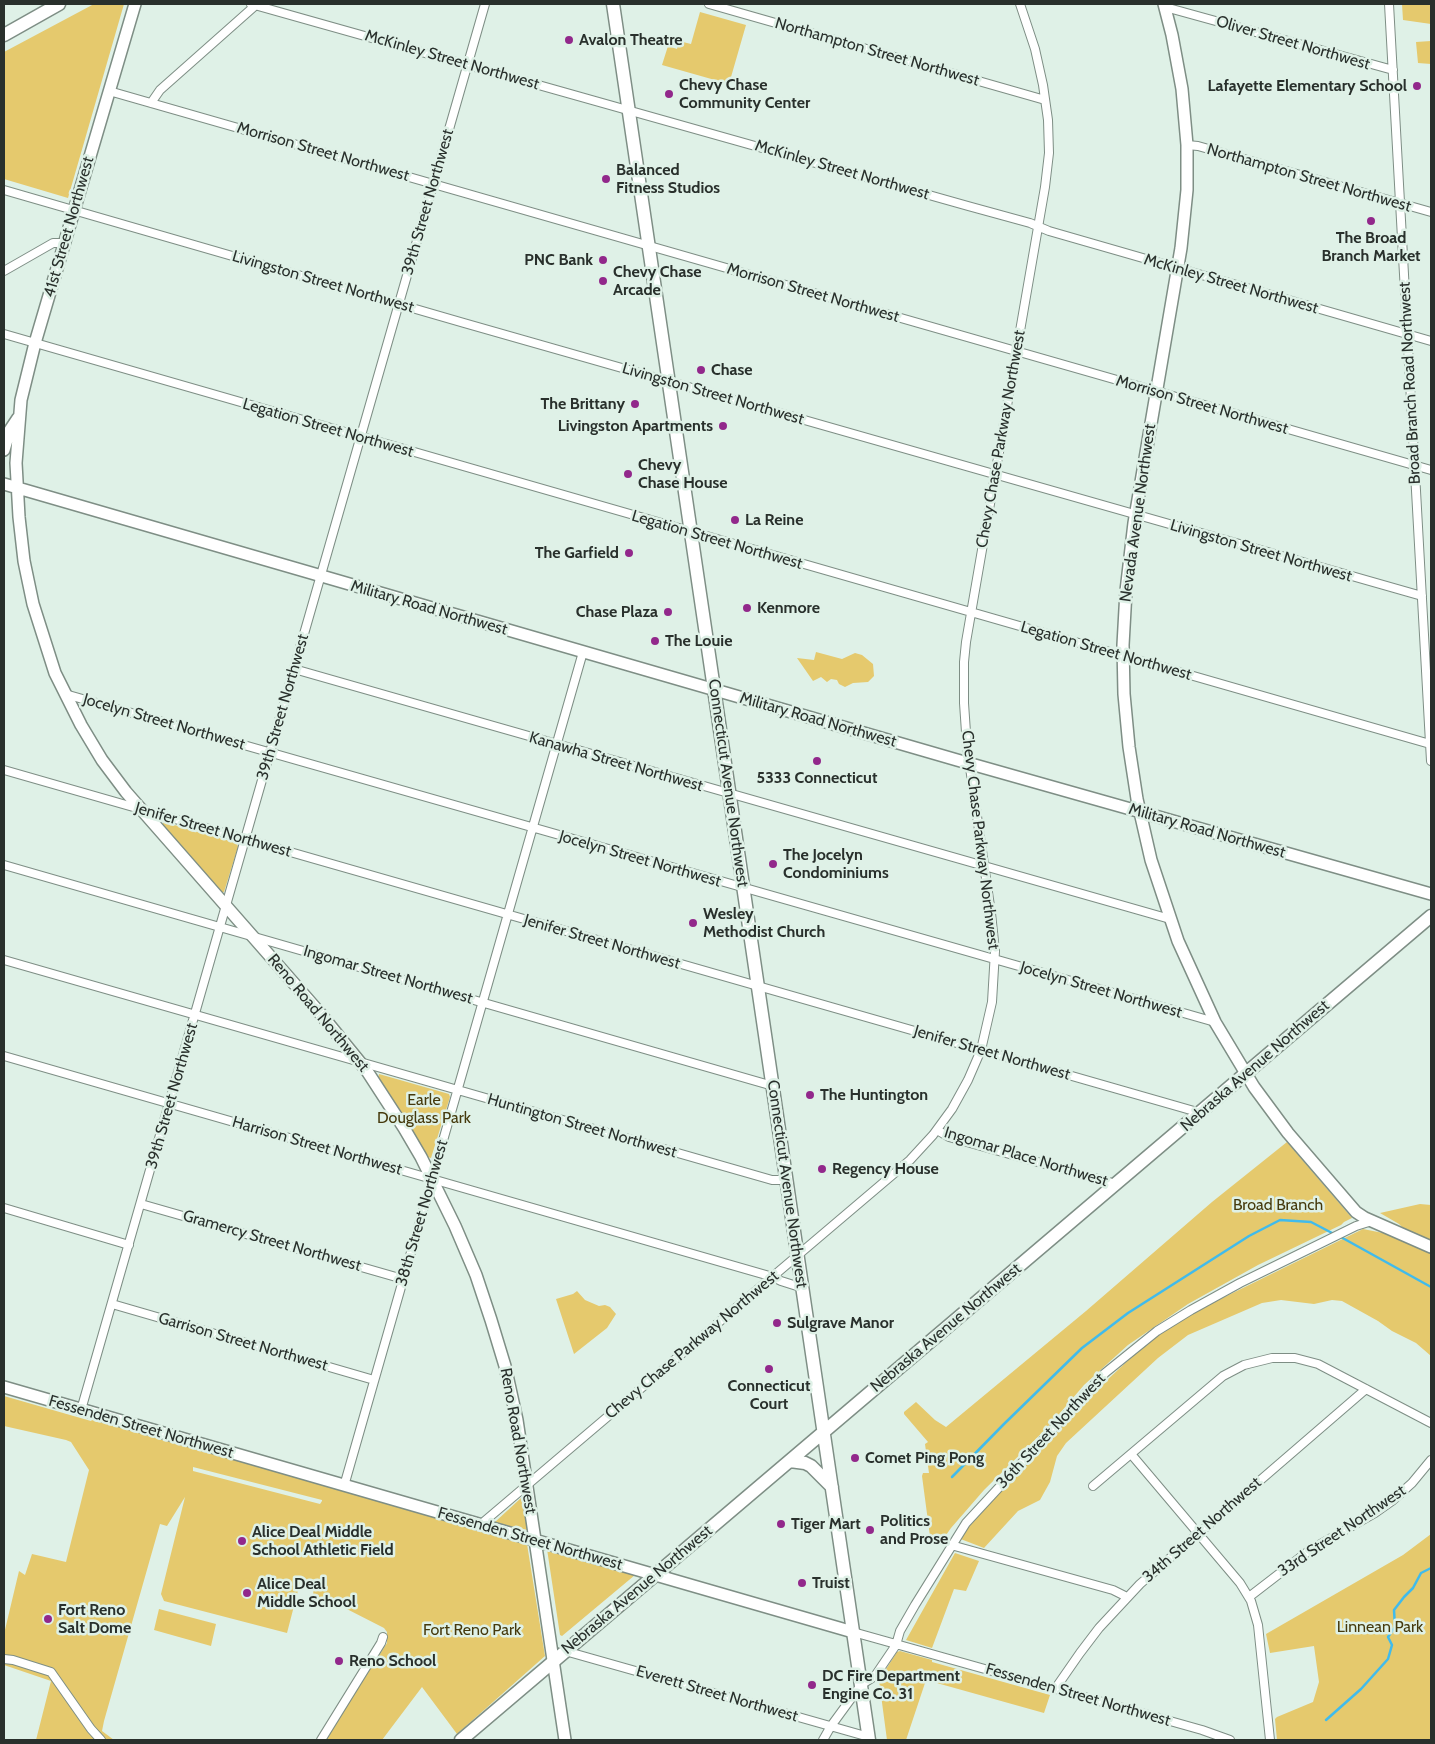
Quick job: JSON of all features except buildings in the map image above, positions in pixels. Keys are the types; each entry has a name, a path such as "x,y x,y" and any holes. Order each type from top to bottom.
{"main road":[{"path":"4,35 59,4"},
{"name":"41st Street Northwest","path":"4,450 10,430 19,417 25,382 35,343 135,4"},
{"name":"Connecticut Avenue Northwest","path":"613,4 869,1739"},
{"name":"Nevada Avenue Northwest","path":"1164,5 1180,75 1187,145 1186,208 1178,269 1135,515 1126,591 1124,656 1128,734 1132,773 1140,812 1151,860 1170,919 1191,971 1215,1022 1245,1074 1288,1133 1356,1212 1431,1247"},
{"name":"Reno Road Northwest","path":"19,417 16,470 17,488 20,530 31,597 45,646 65,694 81,725 102,760 126,792 314,1006 359,1062 404,1128 432,1179 461,1240 491,1320 516,1412 566,1740"},
{"path":"4,479 16,470"},
{"name":"Military Road Northwest","path":"4,484 970,764 1431,894"},
{"name":"Nebraska Avenue Northwest","path":"461,1740 1431,916"},
{"name":"Fessenden Street Northwest","path":"4,1387 853,1632"},
{"path":"790,1461 806,1463 811,1466 832,1487"}],"street":[{"name":"McKinley Street Northwest","path":"255,4 959,203 1178,269 1431,341"},
{"path":"151,103 160,90 255,4"},
{"name":"39th Street Northwest","path":"82,1410 485,4"},
{"name":"Northampton Street Northwest","path":"709,4 1045,100"},
{"name":"Chevy Chase Parkway Northwest","path":"480,1525 903,1166 937,1130 962,1092 981,1050 992,1002 995,960 992,924 966,734 964,685 966,642 1045,187 1049,154 1045,100 1038,58 1020,4"},
{"name":"Broad Branch Road Northwest","path":"1389,4 1431,761"},
{"name":"Oliver Street Northwest","path":"1164,5 1393,70"},
{"name":"Morrison Street Northwest","path":"109,91 1431,470"},
{"name":"Northampton Street Northwest","path":"1187,145 1198,146 1431,212"},
{"name":"Livingston Street Northwest","path":"4,190 1422,596"},
{"path":"4,271 53,243 64,243"},
{"name":"Legation Street Northwest","path":"4,334 360,438 1430,744"},
{"name":"38th Street Northwest","path":"344,1486 583,652"},
{"name":"Kanawha Street Northwest","path":"294,670 1170,919"},
{"name":"Jocelyn Street Northwest","path":"65,694 1215,1022"},
{"name":"Jenifer Street Northwest","path":"4,770 1201,1113"},
{"name":"Ingomar Street Northwest","path":"4,865 773,1086"},
{"name":"Huntington Street Northwest","path":"4,960 772,1180 787,1180"},
{"name":"Harrison Street Northwest","path":"4,1056 773,1276 781,1281 803,1288"},
{"name":"Ingomar Place Northwest","path":"937,1130 949,1137 1116,1184"},
{"name":"Gramercy Street Northwest","path":"141,1204 403,1279"},
{"path":"4,1208 129,1245"},
{"name":"36th Street Northwest","path":"823,1740 861,1685 875,1676 896,1644 900,1631 951,1545 971,1517 1090,1387 1120,1359 1157,1330 1240,1283 1350,1229 1372,1221"},
{"name":"Garrison Street Northwest","path":"112,1304 374,1380"},
{"path":"1094,1486 1223,1376 1235,1369 1257,1361 1281,1357 1318,1364 1431,1423"},
{"name":"34th Street Northwest","path":"1055,1689 1088,1642 1147,1577 1366,1389"},
{"path":"1131,1454 1240,1583 1248,1597 1258,1625 1270,1740"},
{"name":"33rd Street Northwest","path":"1248,1597 1310,1550 1375,1513 1392,1501 1412,1483 1431,1460"},
{"path":"951,1545 1113,1590 1127,1597"},
{"name":"Fessenden Street Northwest","path":"853,1632 1202,1730 1230,1740"},
{"path":"321,1740 382,1643 383,1637"},
{"name":"Everett Street Northwest","path":"566,1651 831,1726 869,1739"},
{"path":"4,1659 51,1672 101,1740"}],"green space":[{"path":"94,4 124,4 68,198 4,179 4,52"},
{"path":"1402,4 1431,4 1431,24 1403,20"},
{"path":"700,12 746,25 729,84 662,65 668,46 677,49 679,41 691,44"},
{"path":"1431,41 1431,64 1418,63 1416,42"},
{"path":"816,652 842,659 855,653 862,655 873,664 874,676 868,682 853,683 845,687 839,684 837,680 831,679 827,682 821,677 813,681 797,658 814,660"},
{"path":"164,822 237,843 238,847 224,892 222,893 162,825"},
{"name":"Earle Douglass Park","path":"379,1074 449,1094 450,1097 431,1158 427,1157 378,1079"},
{"name":"Broad Branch","path":"1287,1142 1352,1218 1258,1265 1188,1304 1128,1345 1084,1385 1049,1426 984,1490 939,1545 931,1544 922,1476 923,1473 929,1473 925,1444 928,1442 904,1412 916,1402 935,1420 946,1427 1086,1311 1212,1202"},
{"path":"1420,1204 1431,1205 1431,1241 1403,1228 1380,1213"},
{"name":"Broad Branch","path":"1363,1229 1388,1234 1431,1253 1431,1356 1416,1343 1342,1301 1332,1300 1314,1304 1281,1300 1262,1303 1188,1335 1158,1358 1066,1443 1057,1456 1050,1482 1040,1500 1018,1511 984,1548 958,1538 1073,1412 1153,1337 1190,1314"},
{"path":"577,1291 585,1300 599,1306 605,1305 610,1307 616,1314 607,1328 574,1354 556,1299"},
{"name":"Fort Reno Park","path":"4,1396 91,1421 93,1418 525,1542 527,1544 545,1656 457,1734 422,1687 382,1740 325,1740 387,1643 387,1632 384,1628 337,1604 323,1599 322,1601 312,1599 315,1584 301,1579 287,1633 164,1601 161,1594 185,1497 167,1526 160,1524 104,1721 102,1731 114,1740 36,1740 51,1681 4,1665 4,1634 19,1571 25,1575 32,1554 66,1562 89,1470 71,1442 4,1426","holes":["193,1467 322,1500 320,1504 193,1471"]},
{"path":"523,1498 527,1531 495,1522"},
{"name":"Linnean Park","path":"1431,1534 1431,1740 1277,1740 1275,1719 1313,1702 1319,1682 1314,1646 1270,1653 1266,1634 1403,1555"},
{"path":"547,1549 635,1575 562,1636 560,1635"},
{"path":"955,1553 979,1561 966,1591 954,1589 932,1648 906,1640"},
{"path":"159,1609 216,1624 211,1646 154,1630"},
{"path":"900,1651 932,1660 932,1662 1050,1695 1044,1713 926,1680 906,1740 887,1740 879,1680 897,1652"}],"waterway":[{"name":"Broad Branch","path":"952,1477 1082,1348 1128,1313 1249,1236 1280,1220 1311,1222 1334,1234"},
{"name":"Broad Branch","path":"1339,1236 1431,1287"},
{"path":"1326,1720 1361,1689 1388,1659 1392,1645 1388,1637 1395,1627 1394,1610 1413,1588 1421,1573 1431,1568"}],"place":[{"name":"Avalon Theatre","path":"569,40"},
{"name":"Lafayette Elementary School","path":"1417,86"},
{"name":"Chevy Chase Community Center","path":"669,94"},
{"name":"Balanced Fitness Studios","path":"606,179"},
{"name":"The Broad Branch Market","path":"1371,221"},
{"name":"PNC Bank","path":"603,260"},
{"name":"Chevy Chase Arcade","path":"603,281"},
{"name":"Chase","path":"701,370"},
{"name":"The Brittany","path":"635,404"},
{"name":"Livingston Apartments","path":"723,426"},
{"name":"Chevy Chase House","path":"628,474"},
{"name":"La Reine","path":"735,520"},
{"name":"The Garfield","path":"629,553"},
{"name":"Kenmore","path":"747,608"},
{"name":"Chase Plaza","path":"668,612"},
{"name":"The Louie","path":"655,641"},
{"name":"5333 Connecticut","path":"817,761"},
{"name":"The Jocelyn Condominiums","path":"773,864"},
{"name":"Wesley Methodist Church","path":"693,923"},
{"name":"The Huntington","path":"810,1095"},
{"name":"Regency House","path":"822,1169"},
{"name":"Sulgrave Manor","path":"777,1323"},
{"name":"Connecticut Court","path":"769,1369"},
{"name":"Comet Ping Pong","path":"855,1458"},
{"name":"Tiger Mart","path":"781,1524"},
{"name":"Politics and Prose","path":"870,1530"},
{"name":"Alice Deal Middle School Athletic Field","path":"242,1541"},
{"name":"Truist","path":"802,1583"},
{"name":"Alice Deal Middle School","path":"247,1593"},
{"name":"Fort Reno Salt Dome","path":"48,1619"},
{"name":"Reno School","path":"339,1661"},
{"name":"DC Fire Department Engine Co. 31","path":"812,1685"}]}
